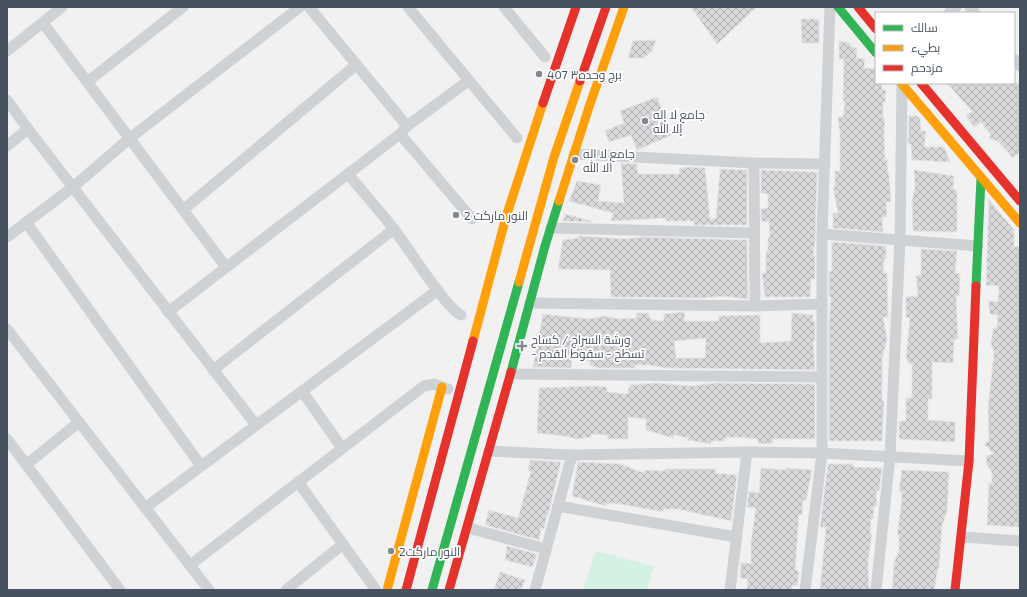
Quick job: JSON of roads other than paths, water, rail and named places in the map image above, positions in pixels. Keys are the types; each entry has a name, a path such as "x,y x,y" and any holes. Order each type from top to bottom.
{"main road":[{"path":"406,590 506,217 527,150 568,40 576,7"},
{"path":"432,590 554,158 588,47 606,7"},
{"path":"450,588 551,228 574,154 624,7"},
{"path":"838,7 875,52"},
{"path":"858,7 875,28"},
{"path":"902,84 1020,223"},
{"path":"922,84 1020,202"},
{"path":"943,133 954,123"},
{"path":"956,590 970,461 981,178"},
{"path":"387,590 442,387"}],"street":[{"path":"7,51 62,7"},
{"path":"87,82 183,7"},
{"path":"7,237 73,187 130,138 300,7"},
{"path":"309,7 356,65 472,219"},
{"path":"408,7 468,81 517,138"},
{"path":"504,7 544,57"},
{"path":"805,590 822,453 822,234 830,7"},
{"path":"42,23 226,267"},
{"path":"183,210 356,65"},
{"path":"168,312 468,81"},
{"path":"876,590 890,456 900,240 902,84"},
{"path":"7,100 256,425"},
{"path":"7,146 28,129"},
{"path":"574,154 754,163 825,164"},
{"path":"754,163 755,306"},
{"path":"348,174 394,229 438,290 461,315"},
{"path":"26,222 200,466"},
{"path":"551,228 754,233"},
{"path":"213,370 394,229"},
{"path":"822,234 978,246"},
{"path":"146,508 200,466 438,290"},
{"path":"530,303 755,306 822,304"},
{"path":"7,329 209,590"},
{"path":"511,374 822,377"},
{"path":"190,565 424,386 430,384 459,392"},
{"path":"302,391 342,448"},
{"path":"26,465 79,422"},
{"path":"7,439 120,590"},
{"path":"489,451 572,455 747,452 822,453 970,461"},
{"path":"730,590 747,452"},
{"path":"535,590 572,455"},
{"path":"298,482 376,590"},
{"path":"558,506 736,537"},
{"path":"468,528 546,549"},
{"path":"962,537 1020,541"},
{"path":"286,590 343,544"}],"place":[{"name":"برج وحده٣ 407","path":"539,74"},
{"name":"جامع لا إله إلا الله","path":"645,121"},
{"name":"جامع لا اله الا الله","path":"575,160"},
{"name":"النور ماركت 2","path":"456,215"},
{"name":"ورشة السراج / كساح - تسطح - سقوط القدم","path":"522,346"},
{"name":"النور ماركت2","path":"391,551"}]}
